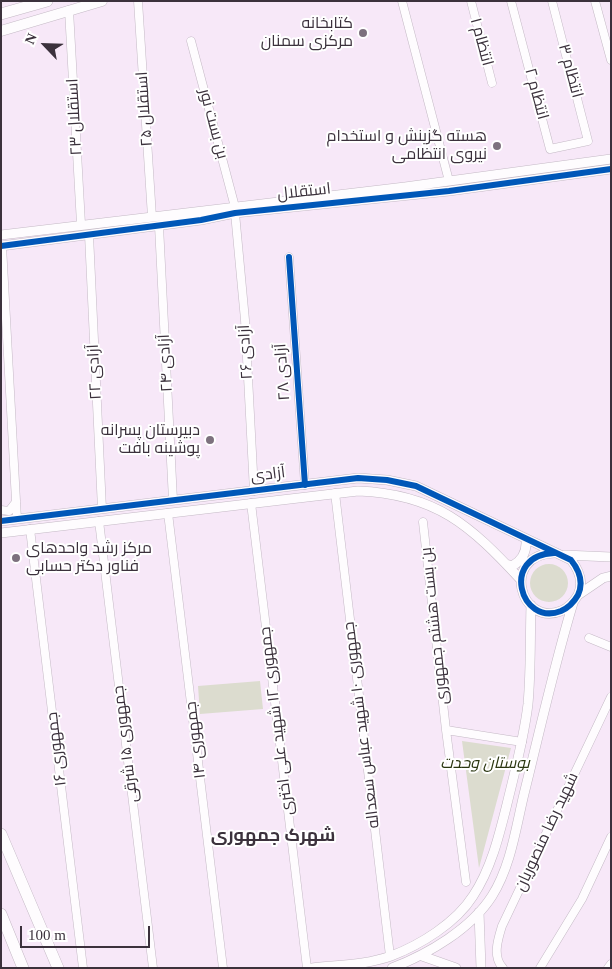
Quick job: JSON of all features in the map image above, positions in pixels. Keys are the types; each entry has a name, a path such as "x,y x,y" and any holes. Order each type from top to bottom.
{"main road":[{"path":"1,31 102,1"},
{"path":"1,14 43,2"},
{"path":"1,834 58,966"},
{"path":"1,914 23,968"}],"street":[{"name":"استقلال ۲۵","path":"138,1 152,217"},
{"path":"402,1 449,181"},
{"name":"انتظام ۱","path":"471,1 492,83"},
{"name":"انتظام ۲","path":"511,1 550,149 588,141"},
{"name":"انتظام ۳","path":"552,1 588,141"},
{"path":"595,1 611,60"},
{"name":"استقلال ۲۳","path":"69,10 81,224"},
{"name":"بن بست نور","path":"191,41 235,210"},
{"name":"استقلال","path":"1,235 81,224 350,197 449,181 611,159"},
{"name":"استقلال","path":"350,197 449,191 611,169"},
{"name":"استقلال","path":"2,246 159,226 235,210"},
{"name":"آزادی ۲۶","path":"235,210 245,320 254,491"},
{"name":"آزادی ۲۴","path":"159,226 173,500"},
{"path":"34,230 36,241"},
{"name":"آزادی ۲۲","path":"89,235 102,508"},
{"path":"2,246 17,519"},
{"name":"آزادی ۲۸","path":"289,257 305,485"},
{"name":"آزادی","path":"1,520 358,478 387,480 416,486 558,554"},
{"name":"آزادی","path":"1,533 335,493 358,491 385,492 412,498 453,517 482,539 520,580"},
{"name":"جمهوری ۱۰ شهید عباس سعداله","path":"335,493 390,956"},
{"path":"1,510 9,511 16,502"},
{"name":"جمهوری ۱۲ شهید علی اختری","path":"251,503 307,968"},
{"path":"138,504 140,516"},
{"name":"جمهوری ۱۴","path":"168,513 223,968"},
{"name":"جمهوری ۱۵ شرقی","path":"99,521 153,968"},
{"name":"بن بست هشتم جمهوری","path":"423,522 446,730 466,882"},
{"name":"جمهوری ۱۶","path":"30,529 83,968"},
{"path":"506,564 512,566 518,563 524,555 526,539"},
{"path":"611,557 558,554 535,557 523,571 520,580 521,589 530,605 538,610 557,612 603,578 611,576"},
{"path":"392,968 422,956 479,912 493,895 508,859 554,668 580,576 570,560 558,554"},
{"path":"312,968 363,962 390,956 415,945 455,916 472,897 493,855 522,742 529,678 530,605"},
{"path":"589,638 611,647"},
{"name":"شهید رضا منصوریان","path":"503,968 499,964 496,944 502,926 611,697"},
{"path":"446,730 522,742"},
{"path":"515,772 529,775"},
{"path":"540,968 582,898 611,836"},
{"path":"479,912 481,968"},
{"path":"422,956 456,968"},
{"path":"608,968 611,964"}],"green space":[{"path":"549,564 556,565 562,570 567,576 567,590 562,596 556,601 549,602 542,601 536,596 531,590 530,583 531,576 536,570 542,565"},
{"path":"260,681 263,709 200,714 198,686"},
{"name":"بوستان وحدت","path":"462,741 511,748 479,868"}],"cycle path":[{"path":"1,246 201,220 235,213 449,191 611,169"},
{"path":"289,257 305,485"},
{"path":"1,521 358,478 387,480 416,486 571,560 580,576 581,585 578,595 564,610 547,613 535,609 527,600 522,589 522,576 527,565 537,557 554,553"}],"place":[{"name":"کتابخانه مرکزی سمنان","path":"363,33"},
{"name":"هسته گزینش و استخدام نیروی انتظامی","path":"497,146"},
{"name":"دبیرستان پسرانه پوشینه بافت","path":"210,440"},
{"name":"مرکز رشد واحدهای فناور دکتر حسابی","path":"16,558"}],"district":[{"name":"شهرک جمهوری","path":"273,836"}]}
